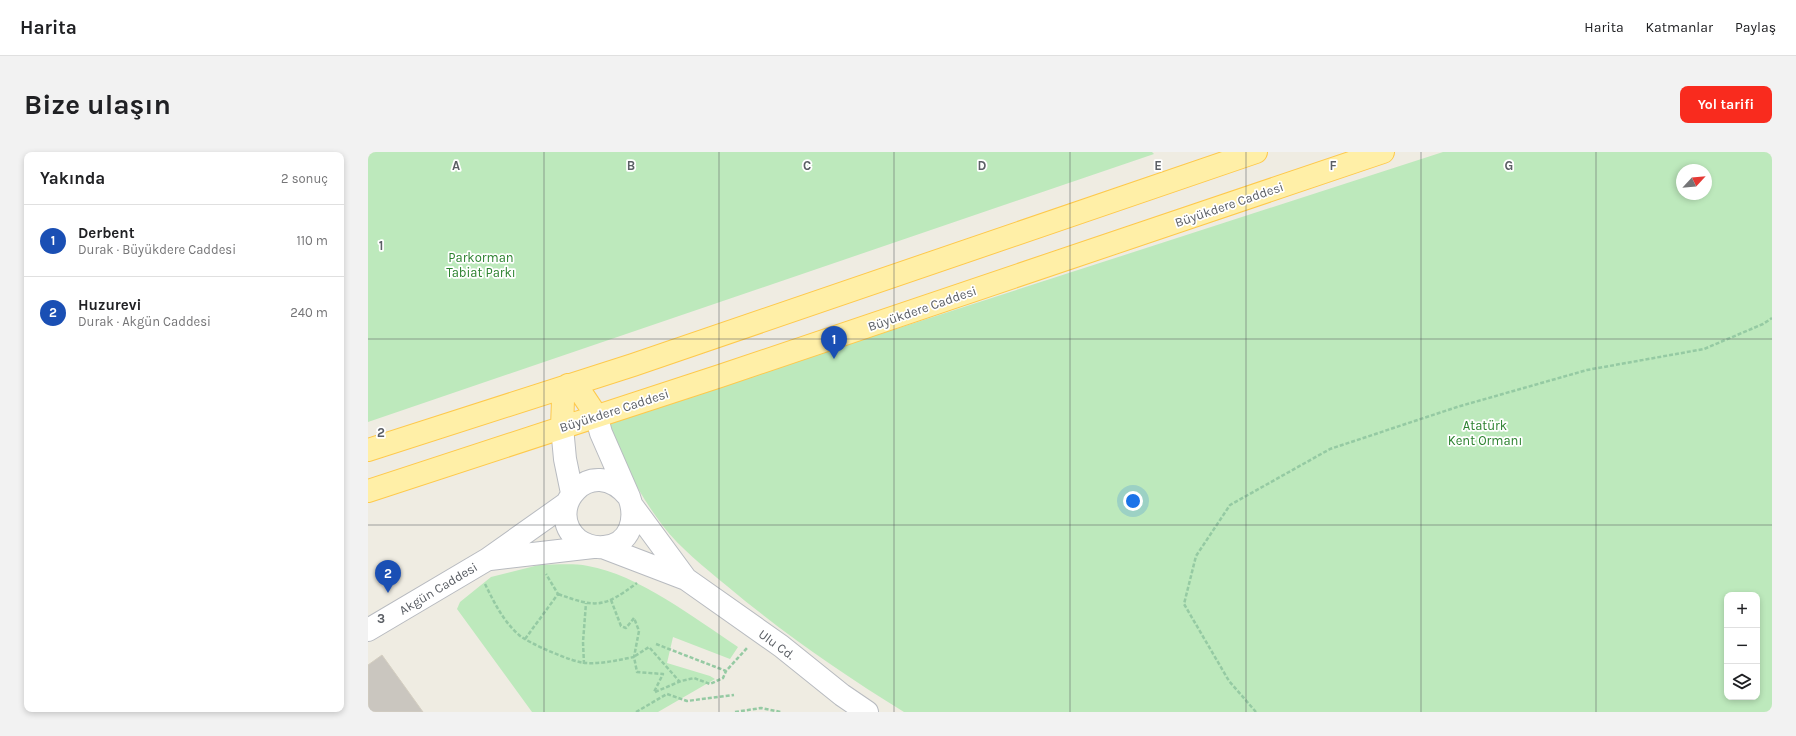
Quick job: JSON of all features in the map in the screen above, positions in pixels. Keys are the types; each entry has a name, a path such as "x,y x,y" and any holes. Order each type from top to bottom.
{"main road":[{"name":"Büyükdere Caddesi","path":"368,491 562,426 598,424 621,408 819,343 1383,152"},
{"path":"368,450 568,385 1249,153"},
{"path":"568,385 582,394 598,424"},
{"path":"562,426 563,400 568,385"}],"street":[{"path":"598,424 631,502 633,518 627,533 615,544 599,547 583,543 574,536 571,531 565,515 570,498 580,485 590,481 602,480 617,485 631,502"},
{"path":"562,426 570,498"},
{"path":"532,437 547,442 557,448 565,459"},
{"name":"Akgün Caddesi","path":"368,630 483,562 570,498"},
{"name":"Ulu Cd.","path":"631,502 686,579"},
{"name":"Ulu Cd.","path":"599,547 686,579 781,646 842,695 867,712"},
{"name":"Akgün Caddesi","path":"483,562 534,554 599,547"}],"path":[{"path":"1256,712 1229,682 1184,604 1196,556 1230,505 1330,449 1457,407 1587,370 1704,349 1763,324 1772,318"},
{"path":"534,554 558,594 586,603 601,604 618,597 658,568"},
{"path":"483,562 499,611 519,636 560,656 584,664 606,663 634,657 649,647 680,682"},
{"path":"525,639 558,594"},
{"path":"611,600 621,626 626,628 634,618 639,631 634,657 637,672 663,674 654,692 694,678 710,684 722,678 726,671 751,644"},
{"path":"584,664 583,642 586,603"},
{"path":"656,644 726,671"},
{"path":"636,712 667,694 687,701 734,695"},
{"path":"735,712 761,708 781,712"}],"green space":[{"name":"Parkorman Tabiat Parkı","path":"368,152 1152,152 1154,154 368,422"},
{"name":"Atatürk Kent Ormanı","path":"1443,152 1772,152 1772,712 904,712 858,683 791,637 701,565 663,526 646,502 624,463 605,423"},
{"path":"539,565 582,565 607,571 626,578 666,599 738,647 730,659 673,637 667,663 710,676 715,679 658,712 532,712 457,609 460,602 491,577"}],"building":[{"path":"382,655 423,712 368,712 368,665"}],"place":[{"name":"Derbent","path":"834,359"},
{"name":"Huzurevi","path":"388,593"}]}
